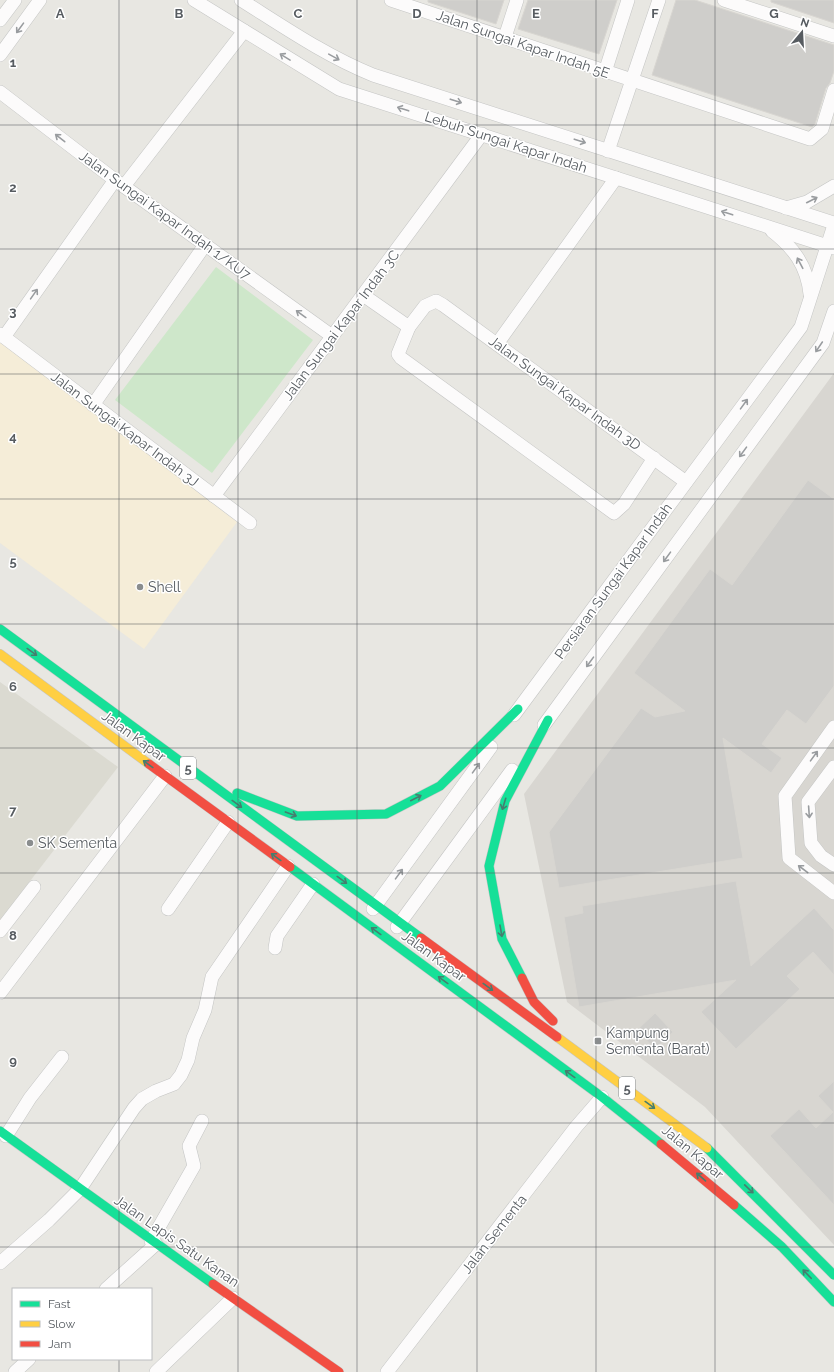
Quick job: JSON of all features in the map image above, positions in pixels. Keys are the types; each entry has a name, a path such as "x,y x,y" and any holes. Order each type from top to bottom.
{"main road":[{"name":"Jalan Kapar","path":"0,629 702,1143 834,1275"},
{"name":"Jalan Kapar","path":"0,654 602,1097 686,1163 782,1247 834,1302"},
{"path":"157,745 244,797 297,816 386,814 440,786 518,709"},
{"path":"548,720 505,801 489,866 502,939 534,1002 608,1074"},
{"name":"Jalan Lapis Satu Kanan","path":"2,1133 153,1242 339,1372"}],"street":[{"path":"0,20 15,0"},
{"path":"0,56 40,0"},
{"name":"Lebuh Sungai Kapar Indah","path":"194,0 339,89 831,247"},
{"name":"Lebuh Sungai Kapar Indah","path":"241,0 347,64 373,74 834,224"},
{"name":"Jalan Sungai Kapar Indah 5E","path":"390,0 810,139 822,129 834,90"},
{"path":"505,37 517,0"},
{"path":"605,72 628,0"},
{"path":"608,150 659,0"},
{"path":"724,0 834,36"},
{"path":"2,336 119,183 244,31"},
{"name":"Jalan Sungai Kapar Indah 1/KU7","path":"0,92 119,183 332,336"},
{"name":"Jalan Sungai Kapar Indah 3C","path":"214,496 482,134"},
{"path":"497,344 616,178"},
{"path":"786,208 807,202 834,186"},
{"name":"Persiaran Sungai Kapar Indah","path":"364,922 518,709 801,326 831,247 834,224"},
{"path":"764,225 786,242 798,259 808,278 810,300"},
{"path":"93,405 205,245"},
{"path":"363,295 409,327 400,346 398,354 401,358 614,513 624,504 654,458"},
{"name":"Jalan Sungai Kapar Indah 3D","path":"409,327 425,306 436,301 686,482"},
{"name":"Persiaran Sungai Kapar Indah","path":"388,940 822,343 834,311"},
{"name":"Jalan Sungai Kapar Indah 3J","path":"2,336 250,523"},
{"path":"834,727 784,796 789,858 834,893"},
{"path":"834,767 808,802 811,843 821,856 834,865"},
{"path":"0,993 165,776"},
{"path":"168,909 228,822"},
{"path":"0,1262 49,1220 80,1190 134,1108 142,1099 156,1091 174,1084 188,1060 193,1038 205,1010 212,977 288,866"},
{"path":"275,948 277,936 313,884"},
{"path":"0,931 34,887"},
{"path":"2,1133 62,1057"},
{"name":"Jalan Sementa","path":"388,1372 576,1126 602,1097"},
{"path":"107,1288 153,1242 194,1166 189,1146 202,1121"},
{"path":"156,1372 233,1298"},
{"path":"15,1372 28,1360"}],"shaded area":[{"path":"0,341 237,522 144,649 0,543"},
{"path":"834,373 834,1245 705,1107 567,1002 524,794"},
{"name":"SK Sementa","path":"0,682 118,767 0,920"}],"green space":[{"path":"216,267 313,340 212,473 115,400"}],"building":[{"path":"428,0 504,0 496,24 428,2"},
{"path":"528,0 617,0 599,54 518,29"},
{"path":"676,0 695,0 834,45 834,71 830,83 826,88 815,124 812,127 652,75"},
{"path":"771,0 834,0 834,23 771,2"},
{"path":"808,480 834,499 834,686 806,724 787,710 762,744 782,758 771,773 723,738 743,858 559,888 549,832 641,708 655,717 685,711 634,673 710,569 732,585"},
{"path":"736,881 751,966 814,908 834,930 834,975 813,952 787,976 800,989 736,1049 701,1012 736,980 579,1007 564,917 583,913 582,906"},
{"path":"655,1013 673,1032 655,1049 637,1030"},
{"path":"834,1081 834,1205 770,1136 799,1109 816,1128 833,1112 818,1096"}],"traffic: fast":[{"path":"0,629 421,938"},
{"path":"237,793 297,816 386,814 440,786 518,709"},
{"path":"522,978 502,939 489,866 505,801 548,720"},
{"path":"290,867 602,1097 661,1144"},
{"path":"0,1131 213,1284"},
{"path":"707,1148 834,1275"},
{"path":"734,1205 782,1247 834,1302"}],"traffic: slow":[{"path":"0,654 149,764"},
{"path":"557,1037 707,1148"}],"traffic: jam":[{"path":"149,764 290,867"},
{"path":"421,938 557,1037"},
{"path":"522,978 534,1002 553,1021"},
{"path":"661,1144 734,1205"},
{"path":"213,1284 339,1372"}],"place":[{"name":"Shell","path":"140,587"},
{"name":"SK Sementa","path":"30,843"},
{"name":"Kampung Sementa (Barat)","path":"598,1041"}]}
